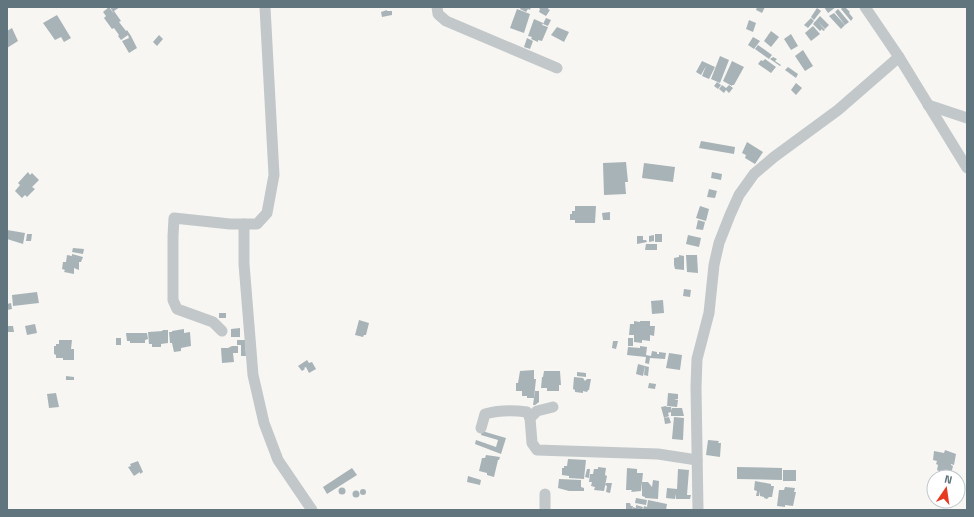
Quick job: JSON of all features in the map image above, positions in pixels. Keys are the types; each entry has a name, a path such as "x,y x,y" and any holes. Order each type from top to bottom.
{"street":[{"path":"222,331 213,322 177,309 173,300 174,218 230,224 257,224 267,213 274,175 265,7"},
{"path":"437,7 438,14 446,21 557,68"},
{"path":"865,7 899,57 967,168"},
{"path":"698,510 697,358 709,313 714,265 719,243 730,215 739,195 754,174 838,110 899,57"},
{"path":"928,105 967,118"},
{"path":"244,224 244,264 253,375 264,423 278,460 312,510"},
{"path":"530,418 536,411 553,407"},
{"path":"482,428 485,414 495,412 527,412 530,418 532,443 537,450 658,454 697,460"},
{"path":"545,494 545,510"}],"building":[{"path":"109,7 114,14 110,7 120,7 114,11 121,21 119,22 126,31 127,30 137,48 129,53 122,41 129,38 128,35 121,40 114,28 112,29 104,18 106,16 103,12"},
{"path":"521,7 531,7 530,10 528,9 526,12 520,9"},
{"path":"538,7 549,7 548,9 550,10 546,16 539,12 540,9"},
{"path":"757,7 765,7 762,13 756,10"},
{"path":"824,7 836,7 828,13"},
{"path":"843,7 850,12 849,13 853,18 851,21 841,9"},
{"path":"817,8 821,11 814,20 811,17"},
{"path":"517,9 530,14 524,33 510,28"},
{"path":"838,9 849,22 845,25 835,12"},
{"path":"387,10 392,11 392,15 382,17 381,12"},
{"path":"834,13 845,25 841,29 829,16"},
{"path":"57,15 71,38 64,42 61,37 55,40 43,23"},
{"path":"820,16 829,25 825,29 818,22 825,30 823,31 822,29 820,31 813,24"},
{"path":"546,18 551,20 548,26 543,24"},
{"path":"811,18 814,21 808,28 804,25"},
{"path":"534,19 543,23 542,25 548,27 542,41 538,40 538,42 531,39 532,37 528,36"},
{"path":"749,20 756,23 753,32 746,29"},
{"path":"813,26 820,34 811,41 805,33"},
{"path":"557,27 569,32 564,42 551,35"},
{"path":"12,28 18,41 7,48 7,31"},
{"path":"771,31 779,37 771,47 764,41"},
{"path":"791,34 798,46 791,50 784,39"},
{"path":"159,35 163,39 157,46 153,42"},
{"path":"753,37 760,41 754,49 748,45"},
{"path":"527,38 533,41 530,49 524,47"},
{"path":"758,45 772,55 769,59 755,49"},
{"path":"803,50 813,66 805,71 795,56"},
{"path":"720,56 729,60 720,83 711,79"},
{"path":"773,57 777,59 775,61 781,65 780,66 770,59"},
{"path":"765,59 776,67 771,73 758,64 761,60 763,61"},
{"path":"702,61 715,67 709,79 702,76 706,66 701,75 696,72"},
{"path":"732,61 744,67 732,86 723,81"},
{"path":"788,67 798,74 796,78 785,70"},
{"path":"717,82 721,85 718,89 714,86"},
{"path":"796,83 802,88 796,95 791,90"},
{"path":"722,85 726,88 729,85 733,88 729,93 726,90 724,93 719,89"},
{"path":"701,141 735,147 734,154 699,148"},
{"path":"747,142 763,152 755,164 745,158 746,155 742,153"},
{"path":"626,162 628,182 625,182 626,194 604,195 603,163"},
{"path":"644,163 675,167 673,182 642,178"},
{"path":"28,172 30,175 32,173 39,180 32,187 35,189 27,197 25,195 22,198 15,191 20,185 18,183"},
{"path":"712,172 722,174 721,180 711,178"},
{"path":"709,189 717,191 715,198 707,197"},
{"path":"575,206 596,206 595,223 575,223 575,220 570,220 570,214 572,214 572,211 575,211"},
{"path":"700,206 709,209 706,221 696,218"},
{"path":"610,212 610,220 603,220 602,213"},
{"path":"698,220 705,222 703,230 696,229"},
{"path":"7,230 25,233 23,244 7,239"},
{"path":"27,234 32,234 31,241 26,241"},
{"path":"655,234 662,234 662,242 655,242"},
{"path":"654,235 654,241 649,242 649,236"},
{"path":"688,235 701,238 699,247 686,244"},
{"path":"637,236 643,236 643,240 646,240 647,242 637,244"},
{"path":"646,244 657,244 657,250 645,250"},
{"path":"73,248 84,249 83,254 72,252"},
{"path":"72,254 83,257 81,262 79,262 79,270 74,268 74,274 64,272 65,270 62,269 63,262 66,262 67,255 72,256"},
{"path":"679,255 684,256 684,270 675,269 674,258 679,257"},
{"path":"686,255 697,255 698,273 687,272"},
{"path":"684,289 691,290 690,297 683,296"},
{"path":"37,292 39,303 13,306 12,295"},
{"path":"663,300 664,313 652,314 651,301"},
{"path":"11,303 12,309 7,310 7,304"},
{"path":"219,313 226,313 226,318 219,318"},
{"path":"359,320 369,323 366,335 363,337 355,335"},
{"path":"634,321 650,321 650,326 655,326 654,336 650,335 650,341 642,340 642,343 634,342 634,335 629,335 630,324 634,324"},
{"path":"35,324 37,333 27,335 25,326"},
{"path":"7,326 13,326 14,332 7,332"},
{"path":"240,328 240,337 231,337 231,329"},
{"path":"184,329 184,333 190,332 191,346 181,348 181,351 174,352 172,343 170,343 169,332"},
{"path":"162,330 168,330 168,343 161,344 161,347 152,347 152,344 149,344 148,332 163,331"},
{"path":"126,333 147,333 148,339 145,340 145,343 130,343 130,341 127,341"},
{"path":"116,338 121,338 121,345 116,345"},
{"path":"628,338 633,338 633,346 628,346"},
{"path":"59,340 72,340 71,349 74,349 74,360 63,360 63,358 56,358 56,355 54,354 54,346 59,344"},
{"path":"237,340 245,340 246,356 241,356 241,345 237,345"},
{"path":"613,341 618,341 616,349 612,348"},
{"path":"238,346 238,353 233,353 234,362 222,363 221,348 228,348"},
{"path":"640,346 647,347 646,355 651,356 652,351 657,352 657,354 659,354 659,352 666,353 665,359 650,358 649,364 645,363 646,357 627,355 628,347 640,348"},
{"path":"669,353 682,355 680,370 666,368"},
{"path":"307,360 309,363 312,362 316,369 309,373 306,367 302,371 298,366"},
{"path":"638,364 645,366 643,376 636,374"},
{"path":"645,366 649,367 648,376 644,375"},
{"path":"534,370 534,379 536,379 534,398 527,398 527,396 522,396 522,391 516,391 516,383 518,383 520,371"},
{"path":"544,371 560,371 561,385 559,385 559,391 547,391 547,388 541,388"},
{"path":"577,372 586,373 586,377 577,376"},
{"path":"66,376 74,377 74,380 66,380"},
{"path":"574,377 583,378 585,381 587,379 591,379 589,390 587,392 575,392 573,389"},
{"path":"649,383 656,384 655,389 648,388"},
{"path":"535,391 539,391 539,402 533,405"},
{"path":"56,393 59,407 49,408 47,394"},
{"path":"668,393 678,394 678,399 674,400 678,400 677,407 667,406"},
{"path":"661,407 671,407 672,411 672,408 682,408 684,416 671,416 671,412 668,413 669,416 664,418"},
{"path":"669,417 671,423 665,424 664,418"},
{"path":"674,417 684,418 683,440 672,439"},
{"path":"482,431 506,438 501,454 475,444 476,440 496,447 498,440 481,435"},
{"path":"708,440 719,441 718,443 721,443 720,457 706,455"},
{"path":"945,450 956,454 954,465 951,464 953,466 952,469 937,469 937,461 933,460 934,451 944,453"},
{"path":"486,455 500,457 494,477 479,471 482,458 485,458"},
{"path":"568,459 586,460 584,479 569,478 569,476 562,475 562,468 567,466"},
{"path":"138,461 143,472 140,474 140,472 134,476 128,467 131,466 130,464"},
{"path":"598,467 606,468 605,475 607,476 604,491 594,490 595,487 591,486 592,482 589,482 590,474 593,474 594,469 598,469"},
{"path":"737,467 782,468 782,480 737,479"},
{"path":"352,468 357,475 327,494 323,487"},
{"path":"627,468 637,469 637,473 643,473 641,491 631,492 632,490 626,490"},
{"path":"587,469 590,469 589,478 585,477"},
{"path":"678,469 689,470 687,495 691,495 690,499 676,499 676,494 675,499 666,498 667,488 677,489"},
{"path":"783,470 796,470 796,481 783,481"},
{"path":"468,476 481,480 480,485 467,482"},
{"path":"559,479 581,480 581,487 584,488 584,491 569,491 558,488"},
{"path":"653,480 659,481 658,499 645,498 642,496 642,482 648,482 652,487"},
{"path":"755,481 774,486 772,497 767,499 760,496 760,491 759,496 756,496 757,491 754,490"},
{"path":"606,483 612,483 610,493 606,492"},
{"path":"785,487 795,488 794,492 796,492 793,506 777,506 779,490 784,490"},
{"path":"342,488 345,491 342,494 339,491"},
{"path":"363,489 366,492 363,495 360,492"},
{"path":"356,491 359,494 356,497 353,494"},
{"path":"636,498 647,500 646,505 635,503"},
{"path":"648,500 667,504 666,510 643,510 644,506 647,507"},
{"path":"626,503 630,503 631,506 633,506 632,510 626,510"},
{"path":"636,505 643,507 642,510 637,508 641,510 632,510 633,507 636,508"}]}
